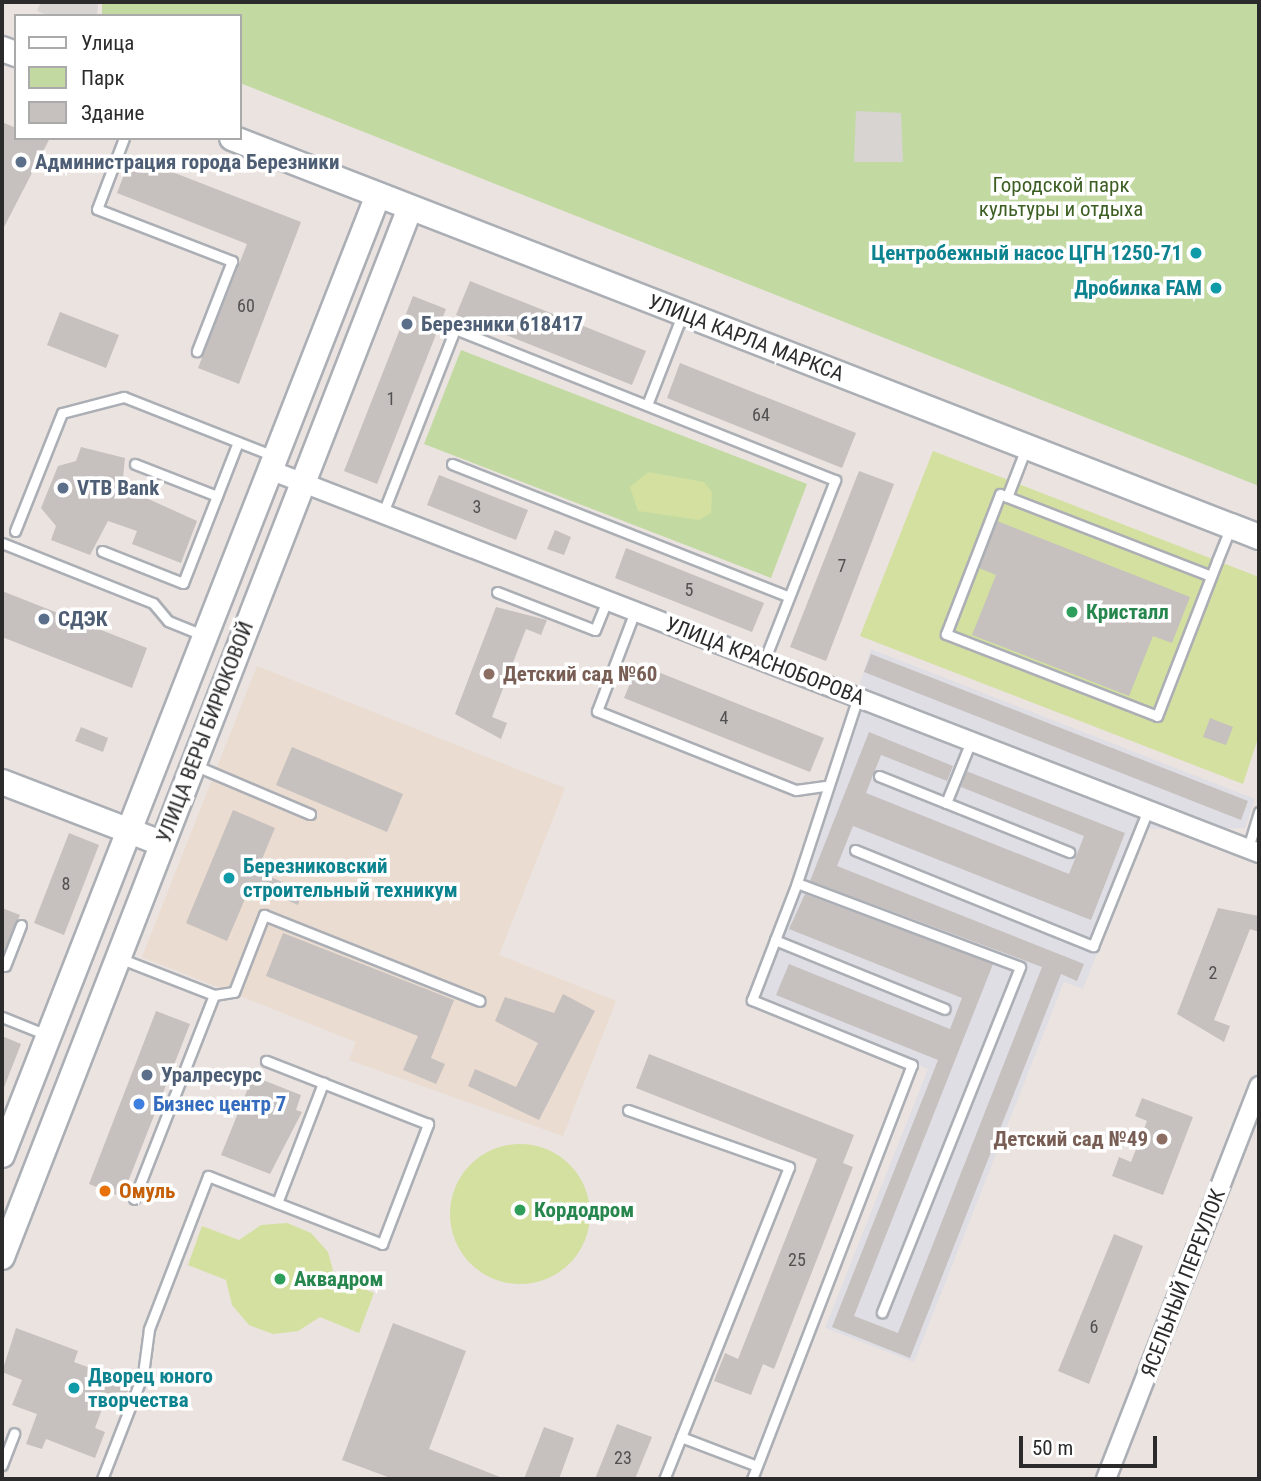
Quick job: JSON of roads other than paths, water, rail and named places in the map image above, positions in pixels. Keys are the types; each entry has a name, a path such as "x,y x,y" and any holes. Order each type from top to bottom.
{"street":[{"name":"УЛИЦА КАРЛА МАРКСА","path":"237,140 1259,537"},
{"name":"УЛИЦА ВЕРЫ БИРЮКОВОЙ","path":"2,1155 378,195"},
{"name":"УЛИЦА ВЕРЫ БИРЮКОВОЙ","path":"2,1257 410,208"},
{"name":"УЛИЦА КРАСНОБОРОВА","path":"273,463 303,482 1253,850"},
{"path":"2,782 162,843"},
{"path":"46,1041 77,1059"},
{"name":"ЯСЕЛЬНЫЙ ПЕРЕУЛОК","path":"1106,1479 1259,1086"}],"lane":[{"path":"123,140 97,209 232,261 197,351"},
{"path":"647,405 683,313"},
{"path":"383,513 455,329 835,480 764,661"},
{"path":"15,531 62,413 124,397 238,442 273,463"},
{"path":"102,551 183,583 238,442"},
{"path":"1007,497 1026,447"},
{"path":"135,464 217,496"},
{"path":"452,464 789,597"},
{"path":"1211,576 1000,494 946,634 1157,716 1211,576 1230,526"},
{"path":"2,543 153,603 168,621 205,635"},
{"path":"497,592 595,630 607,600"},
{"path":"635,611 597,711 796,790 824,786"},
{"path":"752,1479 912,1065 752,1000 797,883 824,786 858,697"},
{"path":"946,803 971,741"},
{"path":"192,764 310,814"},
{"path":"879,776 1069,852"},
{"path":"855,850 1093,946 1148,810"},
{"path":"1253,850 1259,812"},
{"path":"797,883 1020,967 882,1312"},
{"path":"117,957 214,995 234,992 264,915 481,1001"},
{"path":"3,968 21,925"},
{"path":"775,940 945,1009"},
{"path":"134,1199 214,995"},
{"path":"2,1017 46,1041"},
{"path":"102,1479 143,1374 149,1329 208,1176 382,1244 428,1124 266,1061"},
{"path":"276,1203 323,1083"},
{"path":"628,1110 789,1167 663,1479"},
{"path":"2,1465 14,1433"},
{"path":"681,1437 757,1466"}],"place":[{"name":"Администрация города Березники","path":"21,162"},
{"name":"Центробежный насос ЦГН 1250-71","path":"1196,253"},
{"name":"Дробилка FAM","path":"1216,288"},
{"name":"Березники 618417","path":"407,324"},
{"name":"VTB Bank","path":"63,488"},
{"name":"Кристалл","path":"1072,612"},
{"name":"СДЭК","path":"44,619"},
{"name":"Детский сад №60","path":"489,674"},
{"name":"Березниковский строительный техникум","path":"229,878"},
{"name":"Уралресурс","path":"147,1075"},
{"name":"Бизнес центр 7","path":"139,1104"},
{"name":"Детский сад №49","path":"1162,1139"},
{"name":"Омуль","path":"105,1191"},
{"name":"Кордодром","path":"520,1210"},
{"name":"Аквадром","path":"280,1279"},
{"name":"Дворец юного творчества","path":"74,1388"}],"park label":[{"name":"Городской парк культуры и отдыха","path":"1061,197"}]}
